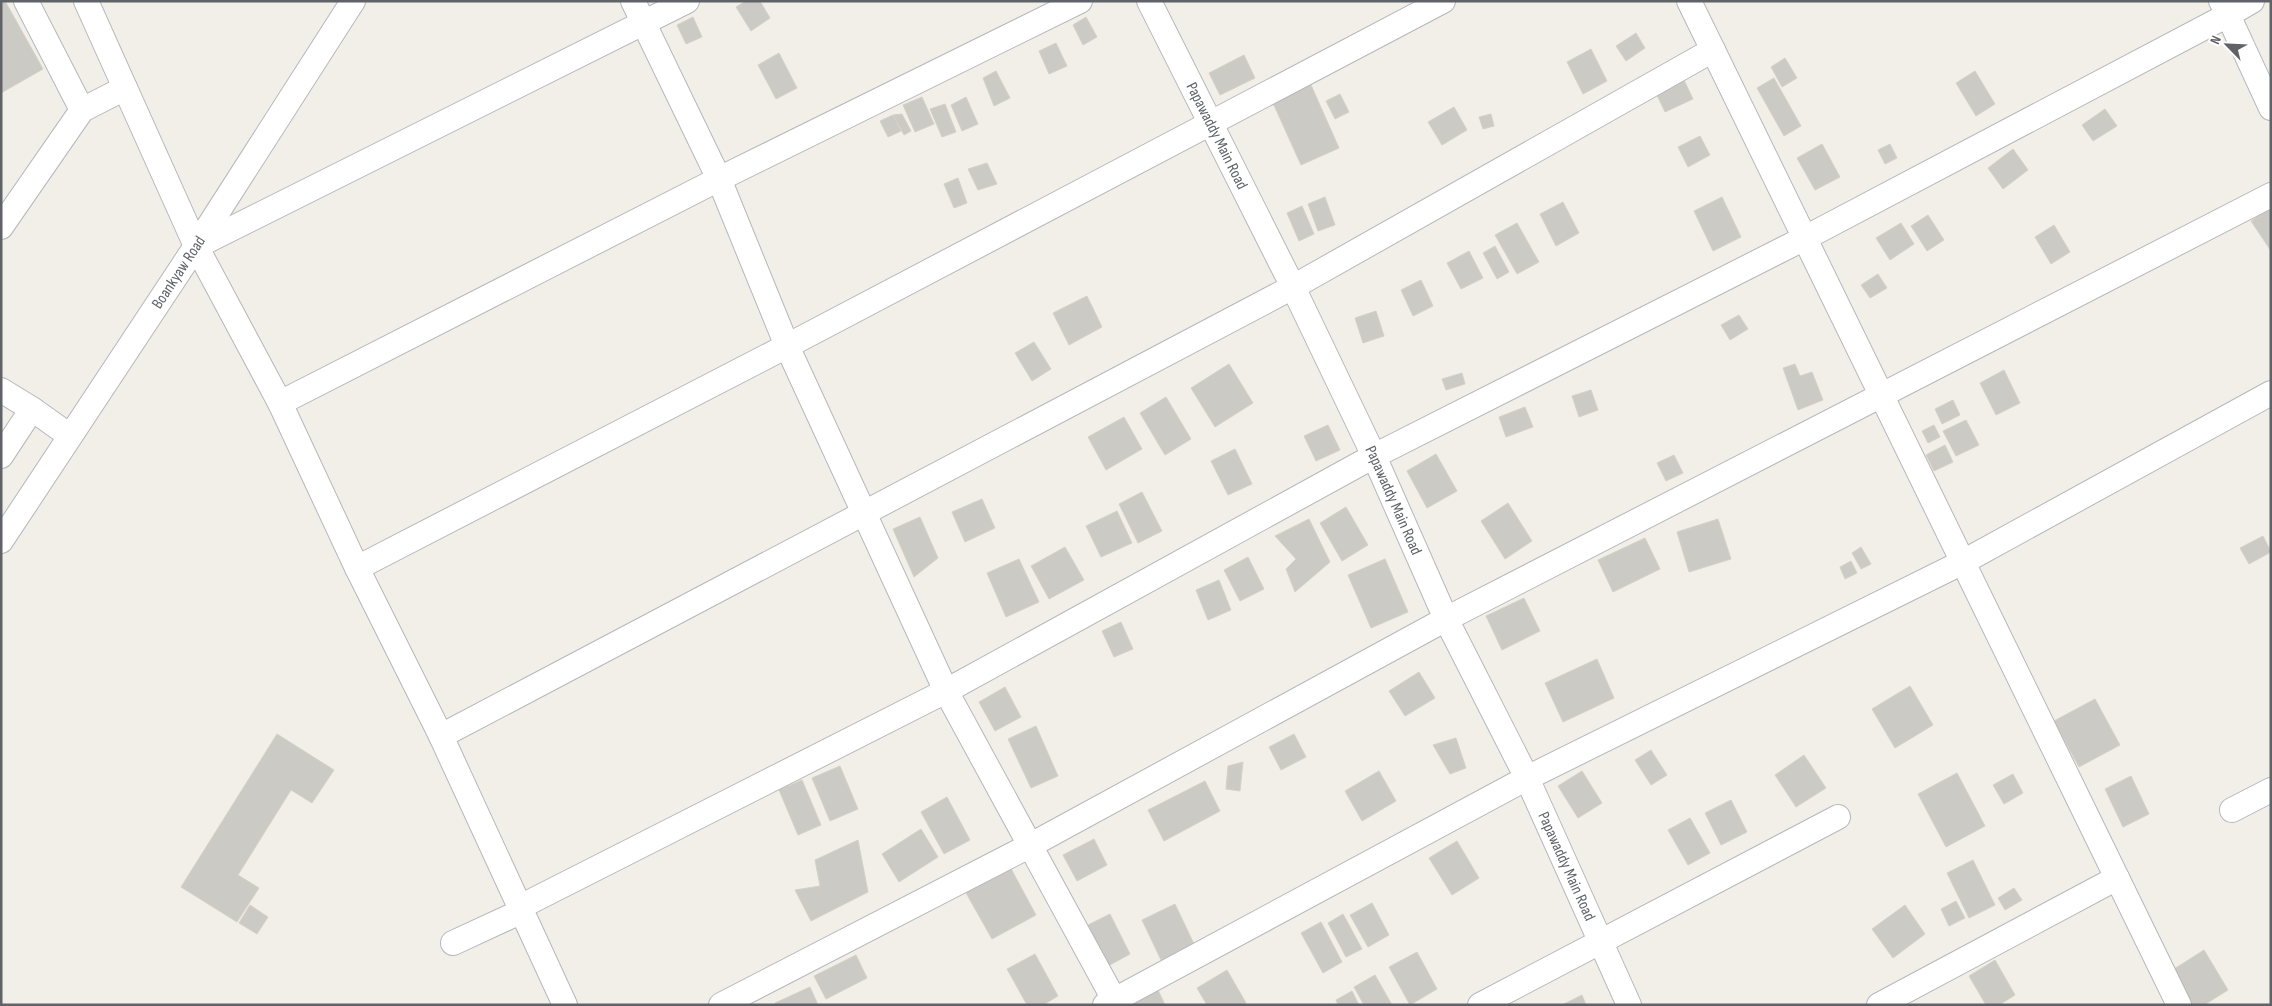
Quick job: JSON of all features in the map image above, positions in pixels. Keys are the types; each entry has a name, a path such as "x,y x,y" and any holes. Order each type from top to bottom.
{"street":[{"path":"26,1 82,110"},
{"path":"86,1 196,246 280,403 357,568 440,736 519,910 565,1005"},
{"name":"Boankyaw Road","path":"1,541 196,246 353,1"},
{"path":"196,246 638,11 687,1"},
{"path":"280,403 719,179 1080,1"},
{"name":"Papawaddy Main Road","path":"1149,1 1293,287 1374,456 1446,619 1527,778 1630,1005"},
{"path":"357,568 786,346 1443,1"},
{"path":"1690,1 2178,1005"},
{"path":"453,943 946,691 1374,456 1805,238 2224,8 2252,1"},
{"path":"2224,8 2271,108"},
{"path":"638,11 719,179 786,346 946,691 1031,845 1112,1003 1527,778 1963,562 2271,393"},
{"path":"440,736 1293,287 1713,50"},
{"path":"1,227 82,110 125,88"},
{"path":"721,1005 1031,845 1446,619 1881,394 2271,196"},
{"path":"1,390 70,436"},
{"path":"1,456 32,410"},
{"path":"2232,810 2271,790"},
{"path":"1480,1005 1838,817"},
{"path":"1879,1005 2117,878"}],"building":[{"path":"1,1 5,1 43,69 1,93"},
{"path":"746,1 760,1 770,18 751,31 736,7"},
{"path":"693,17 702,37 686,44 677,25"},
{"path":"1086,17 1097,37 1083,45 1073,25"},
{"path":"1636,33 1645,48 1626,61 1616,46"},
{"path":"1056,43 1067,66 1049,74 1039,51"},
{"path":"1591,49 1607,81 1583,94 1567,62"},
{"path":"779,53 797,88 776,99 758,65"},
{"path":"1244,55 1255,78 1220,95 1209,73"},
{"path":"1785,58 1797,78 1782,87 1771,67"},
{"path":"996,71 1010,98 994,106 983,78"},
{"path":"1975,71 1995,104 1976,116 1956,83"},
{"path":"1683,78 1693,99 1665,112 1655,91"},
{"path":"1774,78 1801,126 1784,136 1757,88"},
{"path":"1311,85 1339,148 1301,165 1273,103"},
{"path":"1340,94 1349,112 1335,119 1326,101"},
{"path":"922,97 934,124 915,132 903,105"},
{"path":"966,97 978,124 962,131 951,105"},
{"path":"945,104 956,132 942,137 930,109"},
{"path":"1454,107 1467,130 1442,145 1428,122"},
{"path":"2105,109 2117,126 2093,141 2082,125"},
{"path":"902,114 911,131 904,135 893,115"},
{"path":"1491,114 1494,126 1483,129 1479,117"},
{"path":"893,115 901,131 888,137 880,121"},
{"path":"1700,136 1710,155 1688,167 1678,147"},
{"path":"1822,144 1840,177 1815,190 1797,158"},
{"path":"1890,144 1897,158 1885,164 1878,150"},
{"path":"2013,149 2028,170 2003,189 1988,168"},
{"path":"987,163 997,184 978,190 968,169"},
{"path":"958,178 967,203 954,208 944,184"},
{"path":"1325,197 1335,225 1318,231 1308,204"},
{"path":"1722,197 1741,237 1713,251 1694,211"},
{"path":"1563,202 1579,233 1556,246 1540,214"},
{"path":"1302,206 1314,234 1299,241 1287,213"},
{"path":"2269,209 2271,212 2271,251 2251,221"},
{"path":"1928,215 1944,240 1927,251 1911,226"},
{"path":"1517,223 1539,262 1517,274 1495,235"},
{"path":"1901,223 1914,244 1890,260 1876,238"},
{"path":"2054,225 2070,252 2051,264 2035,237"},
{"path":"1495,246 1509,272 1497,279 1483,253"},
{"path":"1469,251 1483,278 1461,289 1447,263"},
{"path":"1878,274 1887,288 1870,298 1861,285"},
{"path":"1421,280 1433,306 1413,316 1401,290"},
{"path":"1087,296 1102,327 1069,345 1053,313"},
{"path":"1376,311 1384,336 1363,343 1355,318"},
{"path":"1739,315 1748,329 1730,340 1721,325"},
{"path":"1034,342 1051,369 1032,381 1015,353"},
{"path":"1229,364 1253,403 1215,427 1191,388"},
{"path":"1795,364 1800,376 1812,372 1823,400 1798,410 1783,368"},
{"path":"2004,370 2020,403 1996,415 1980,383"},
{"path":"1462,373 1465,384 1446,390 1442,379"},
{"path":"1591,390 1598,410 1579,417 1572,396"},
{"path":"1166,397 1191,439 1165,455 1140,413"},
{"path":"1953,400 1960,415 1942,424 1935,409"},
{"path":"1525,407 1533,427 1506,437 1499,417"},
{"path":"1124,417 1142,449 1106,470 1088,437"},
{"path":"1966,420 1979,445 1956,456 1943,431"},
{"path":"1328,425 1340,450 1316,461 1304,436"},
{"path":"1934,425 1940,437 1928,443 1922,431"},
{"path":"1945,445 1953,462 1934,471 1926,455"},
{"path":"1235,449 1252,484 1228,495 1211,461"},
{"path":"1436,454 1457,491 1427,508 1407,471"},
{"path":"1674,455 1683,473 1666,481 1657,463"},
{"path":"1142,492 1162,531 1138,543 1119,504"},
{"path":"982,499 995,528 965,542 952,512"},
{"path":"1508,503 1532,541 1505,559 1481,521"},
{"path":"1346,507 1368,545 1342,561 1320,523"},
{"path":"1117,511 1132,543 1101,557 1086,526"},
{"path":"920,517 938,558 914,577 893,529"},
{"path":"1309,519 1330,562 1295,592 1286,569 1296,559 1275,536"},
{"path":"1718,519 1731,559 1689,572 1677,532"},
{"path":"2263,536 2271,552 2249,564 2240,548"},
{"path":"1645,538 1660,569 1613,592 1598,560"},
{"path":"1065,547 1084,580 1049,599 1031,566"},
{"path":"1861,547 1871,564 1861,569 1852,553"},
{"path":"1248,557 1264,589 1240,601 1224,570"},
{"path":"1019,559 1039,602 1006,617 987,573"},
{"path":"1385,559 1408,612 1371,628 1348,575"},
{"path":"1851,561 1857,573 1845,579 1840,567"},
{"path":"1219,580 1231,610 1208,620 1196,590"},
{"path":"1524,598 1540,631 1502,650 1486,616"},
{"path":"1121,622 1133,649 1114,657 1102,631"},
{"path":"1597,659 1614,698 1563,722 1545,683"},
{"path":"1419,672 1435,698 1405,716 1389,691"},
{"path":"1910,686 1933,725 1895,748 1872,709"},
{"path":"1005,687 1021,717 995,731 979,702"},
{"path":"2095,699 2120,745 2079,767 2054,721"},
{"path":"1036,726 1058,776 1031,788 1008,739"},
{"path":"277,734 334,770 312,803 291,790 238,875 259,888 237,922 181,887"},
{"path":"1294,734 1306,757 1281,770 1269,747"},
{"path":"1456,738 1466,768 1450,774 1433,745"},
{"path":"1651,750 1667,775 1651,785 1635,760"},
{"path":"1804,755 1826,788 1796,807 1775,775"},
{"path":"1243,762 1240,791 1226,789 1228,766"},
{"path":"840,766 858,809 830,821 812,778"},
{"path":"1379,771 1396,801 1362,821 1345,791"},
{"path":"1582,771 1602,803 1578,818 1558,786"},
{"path":"1957,773 1985,826 1946,847 1918,794"},
{"path":"2013,774 2023,793 2004,804 1993,785"},
{"path":"2131,776 2149,814 2123,827 2105,789"},
{"path":"802,780 821,825 798,835 779,790"},
{"path":"1205,781 1220,811 1164,841 1148,810"},
{"path":"947,797 970,840 944,854 921,812"},
{"path":"1731,800 1747,832 1721,845 1705,813"},
{"path":"1690,818 1710,853 1688,865 1668,830"},
{"path":"921,829 938,857 899,882 882,854"},
{"path":"1094,839 1107,865 1077,881 1063,855"},
{"path":"858,840 868,892 811,921 795,890 820,886 815,860"},
{"path":"1457,841 1479,878 1452,895 1429,858"},
{"path":"1973,860 1995,905 1969,918 1947,873"},
{"path":"1009,865 1036,915 992,939 965,891"},
{"path":"2014,888 2022,900 2005,910 1998,898"},
{"path":"1956,901 1965,918 1949,926 1941,909"},
{"path":"1372,903 1389,935 1368,947 1350,915"},
{"path":"1175,904 1194,944 1161,960 1142,920"},
{"path":"250,905 268,917 257,934 239,923"},
{"path":"1905,905 1925,934 1893,958 1872,929"},
{"path":"1110,914 1130,954 1108,966 1088,925"},
{"path":"1343,914 1362,949 1346,957 1328,923"},
{"path":"1321,922 1342,962 1323,973 1301,933"},
{"path":"2204,950 2228,990 2204,1005 2192,1005 2171,971"},
{"path":"1417,952 1437,989 1410,1005 1389,967"},
{"path":"1035,954 1058,996 1043,1005 1027,1005 1007,969"},
{"path":"856,955 867,978 826,999 814,976"},
{"path":"1995,960 2015,995 1999,1005 1986,1005 1969,976"},
{"path":"1227,970 1246,1003 1243,1005 1207,1005 1197,988"},
{"path":"1375,975 1392,1005 1364,1005 1354,987"},
{"path":"810,987 818,1005 776,1005 775,1003"},
{"path":"1158,990 1165,1005 1134,1005 1133,1002"},
{"path":"1352,991 1359,1005 1338,1005 1336,1000"},
{"path":"1582,995 1586,1005 1564,1005 1564,1004"}]}
